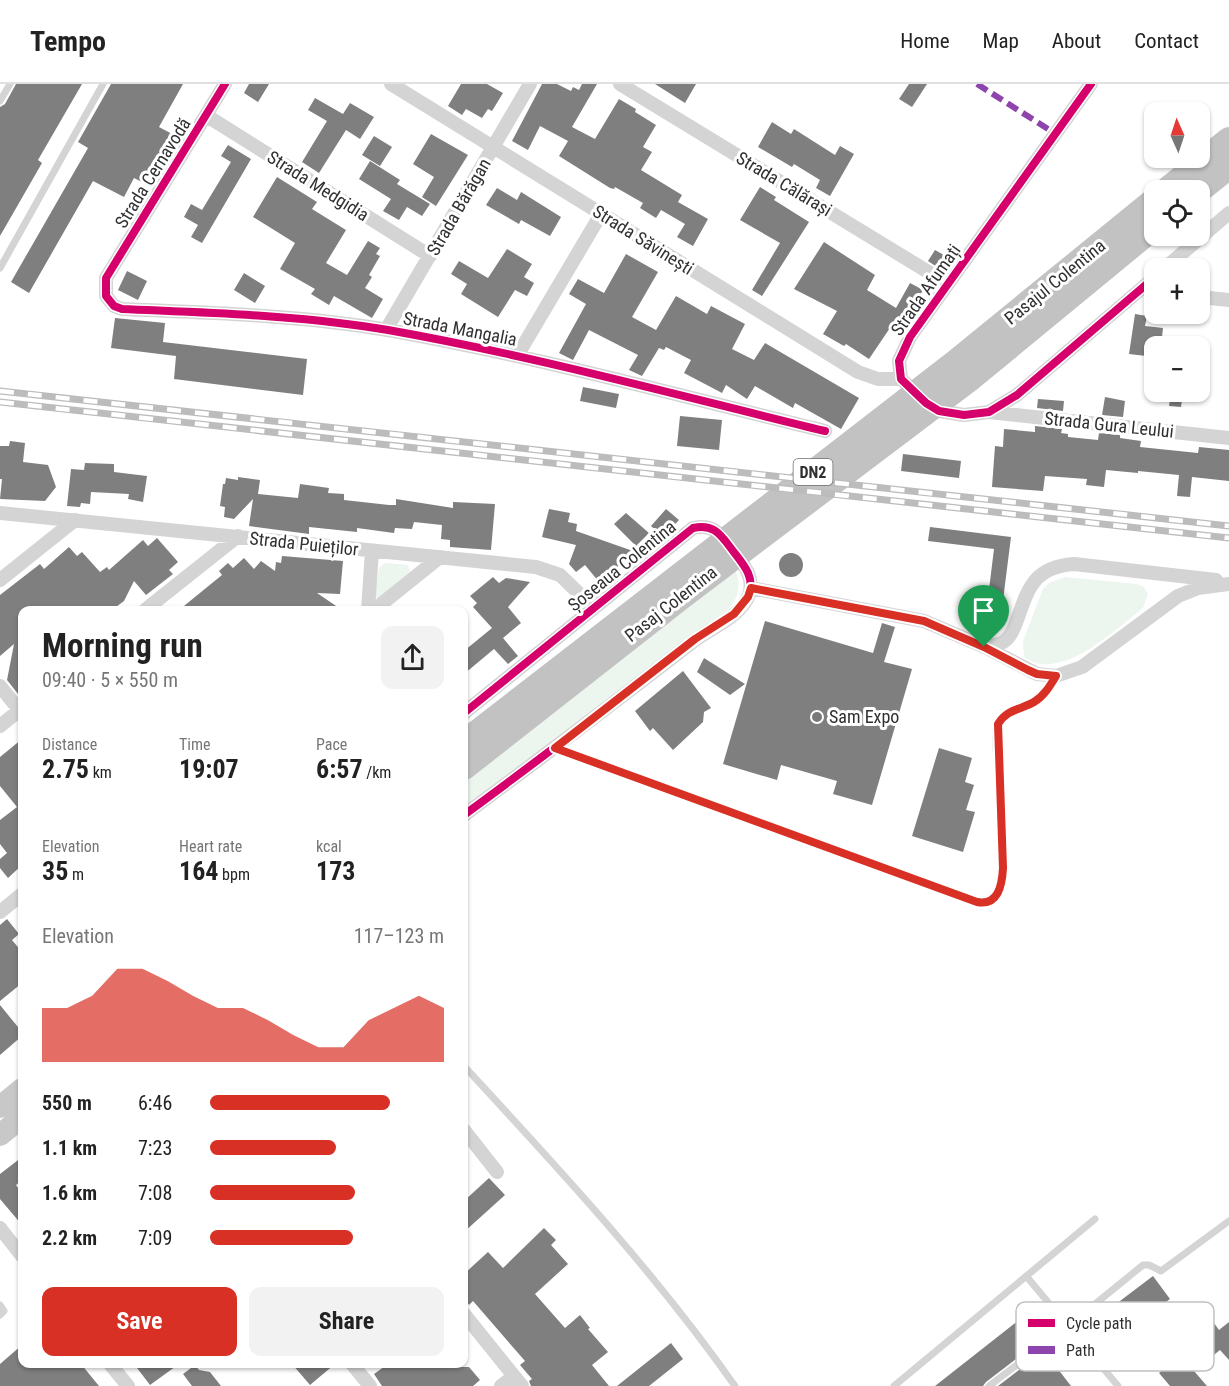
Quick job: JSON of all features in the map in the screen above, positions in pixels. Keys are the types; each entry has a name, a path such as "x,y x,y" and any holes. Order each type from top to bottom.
{"highway":[{"path":"1179,180 1229,140"},
{"path":"1210,181 1229,166"},
{"name":"Pasajul Colentina","path":"962,371 1144,210"},
{"name":"Pasajul Colentina","path":"962,371 1144,234"},
{"name":"Pasaj Colentina","path":"468,740 676,589 962,371"},
{"name":"Pasaj Colentina","path":"468,764 676,589"}],"main road":[{"path":"0,1107 18,1092"},
{"path":"0,1135 18,1120"}],"street":[{"name":"Strada Cernavodă","path":"106,278 225,84"},
{"name":"Strada Săvinești","path":"391,84 858,372 878,379 901,379"},
{"name":"Strada Bărăgan","path":"386,330 530,84"},
{"name":"Strada Călărași","path":"620,84 948,284"},
{"name":"Strada Afumați","path":"901,379 899,361 904,347 1090,84"},
{"name":"Strada Medgidia","path":"207,116 430,256"},
{"path":"1177,258 1229,213"},
{"path":"518,356 601,214"},
{"name":"Strada Mangalia","path":"106,278 106,296 114,306 122,309 278,317 386,330 518,356 825,431"},
{"path":"901,379 926,403 939,411 964,415 989,412 1017,395 1144,287"},
{"path":"1140,290 1144,291"},
{"path":"1210,298 1229,300"},
{"name":"Strada Gura Leului","path":"989,412 1229,438"},
{"name":"Strada Puieților","path":"0,513 549,570 570,583 594,609"},
{"path":"0,580 75,520"},
{"name":"Șoseaua Colentina","path":"468,710 682,535 700,526 718,531 748,572 751,588"},
{"path":"150,606 238,536"},
{"path":"368,606 372,551"},
{"path":"379,606 440,557"},
{"path":"984,647 998,644 1009,638 1031,584 1050,568 1074,564 1229,582"},
{"path":"468,812 555,748 695,639 734,614 748,597 751,588 924,621 984,647 1037,674 1056,676 1082,667 1178,596 1198,588 1229,582"},
{"path":"0,686 18,706"},
{"path":"0,726 18,711"},
{"path":"0,912 18,897"},
{"path":"468,1135 497,1172"},
{"path":"0,1228 18,1251"},
{"path":"468,1319 518,1381 501,1386"},
{"path":"113,1368 128,1386"},
{"path":"355,1368 370,1386"}],"lane":[{"path":"0,101 10,84"},
{"path":"0,268 103,84"},
{"path":"555,748 986,903 997,895 1003,868 998,724 1009,711 1032,704 1042,696 1056,676"},
{"path":"468,1070 592,1206 693,1325 735,1386"},
{"path":"894,1386 1095,1219"},
{"path":"1098,1302 1143,1265 1146,1264 1161,1271 1229,1221"},
{"path":"1027,1277 1048,1302"},
{"path":"0,1305 4,1311 0,1315"},
{"path":"989,1386 1016,1365"},
{"path":"1106,1371 1118,1386"}],"shaded area":[{"path":"385,563 408,565 410,572 378,599 375,597 379,568"},
{"path":"734,568 738,578 738,592 731,606 710,624 675,648 468,807 468,779"},
{"path":"1065,577 1137,584 1144,587 1148,594 1143,608 1103,640 1070,659 1054,664 1038,664 1024,657 1023,641 1043,589 1049,583"}],"building":[{"path":"16,84 82,84 38,160 42,163 0,236 0,107 5,104"},
{"path":"111,84 183,84 159,127 174,135 146,184 134,178 124,197 93,181 29,293 11,282 88,148 78,142"},
{"path":"249,84 269,84 258,102 244,93"},
{"path":"461,84 487,84 503,93 492,111 488,109 482,118 466,109 462,115 448,106"},
{"path":"542,84 557,84 571,91 573,87 579,90 582,84 597,84 572,127 595,139 619,99 656,125 643,147 652,152 641,170 682,195 678,202 708,219 693,246 677,237 685,224 661,210 656,218 640,208 643,203 615,187 610,188 559,156 568,141 540,126 528,150 512,141"},
{"path":"655,84 696,84 685,103"},
{"path":"909,84 927,84 912,107 899,99"},
{"path":"315,98 343,114 350,103 374,117 360,139 346,130 319,173 302,162 327,121 308,110"},
{"path":"772,122 791,134 794,129 835,155 840,146 854,154 830,196 816,188 820,180 794,164 792,167 758,147"},
{"path":"431,134 468,155 436,206 422,197 434,177 413,164"},
{"path":"374,136 392,147 380,166 362,155"},
{"path":"228,145 251,159 202,243 191,237 198,225 184,217 191,204 202,210 231,162 221,156"},
{"path":"370,161 400,180 397,184 430,204 422,216 407,207 399,220 383,211 391,199 359,179"},
{"path":"277,177 317,202 312,209 346,230 326,263 347,275 368,241 380,248 376,254 380,256 369,275 372,277 365,288 383,299 372,318 334,296 329,305 311,294 315,289 280,269 295,243 253,217"},
{"path":"760,187 776,197 774,200 809,222 762,296 752,290 780,243 740,220"},
{"path":"497,188 517,200 521,192 561,217 550,236 521,220 519,224 486,205"},
{"path":"824,242 875,275 867,290 896,308 910,283 923,290 906,320 898,316 869,359 846,344 844,346 823,334 837,311 794,289"},
{"path":"507,249 532,264 524,277 534,283 527,296 515,290 498,317 461,294 467,284 451,274 459,261 488,278"},
{"path":"935,250 951,259 943,271 928,261"},
{"path":"626,254 658,272 632,317 656,330 676,296 707,314 711,306 745,324 732,349 754,360 765,343 859,398 841,429 795,403 793,408 755,386 747,399 726,385 722,393 684,373 691,360 666,347 664,350 659,348 642,376 629,370 638,355 589,330 573,360 559,353 586,304 569,294 578,279 604,293"},
{"path":"127,271 147,281 138,300 118,290"},
{"path":"244,273 265,286 255,303 234,290"},
{"path":"1135,314 1144,316 1145,326 1163,328 1162,336 1144,336 1144,356 1129,354"},
{"path":"115,318 165,323 163,342 307,359 303,395 174,379 176,356 111,348"},
{"path":"583,387 619,394 616,408 580,401"},
{"path":"1105,397 1125,401 1123,417 1102,415"},
{"path":"1038,399 1064,401 1063,411 1037,408"},
{"path":"1170,402 1182,402 1181,407 1169,406"},
{"path":"680,416 722,420 719,450 677,446"},
{"path":"1035,426 1062,429 1061,433 1068,434 1068,437 1098,440 1099,433 1120,435 1120,438 1141,441 1140,447 1198,453 1199,447 1229,450 1229,481 1192,477 1190,497 1177,496 1179,475 1138,471 1138,473 1106,470 1104,487 1086,485 1087,479 1045,476 1043,491 992,487 995,446 1003,447 1004,429 1035,432"},
{"path":"10,441 25,443 23,462 48,465 56,487 45,501 0,499 2,479 0,479 0,446 9,446"},
{"path":"903,454 961,461 959,478 901,471"},
{"path":"85,463 114,464 114,472 147,476 143,502 128,499 129,494 91,492 90,504 81,503 80,507 67,506 71,469 84,470"},
{"path":"238,477 260,480 258,494 298,498 300,484 329,488 328,493 344,494 344,500 389,505 396,505 396,499 453,508 453,502 495,504 491,550 450,547 450,540 441,539 442,525 414,522 412,529 395,528 394,533 357,528 357,532 309,527 309,534 249,526 253,499 234,519 224,517 225,507 220,506 226,478 238,480"},
{"path":"549,509 570,513 568,522 577,524 576,531 633,551 616,569 621,575 604,588 585,565 576,572 569,564 576,545 542,537"},
{"path":"666,509 679,520 663,537 651,526"},
{"path":"626,513 649,533 636,546 614,524"},
{"path":"930,527 1011,537 1000,624 985,622 994,549 928,541"},
{"path":"157,538 178,562 169,570 173,574 146,595 134,581 124,601 117,606 18,606 18,694 7,680 14,644 0,656 0,595 40,564 44,569 69,547 77,556 82,552 100,572 107,567 109,570 143,540 148,546"},
{"path":"786,553 796,553 803,560 803,570 796,577 786,577 779,570 779,560"},
{"path":"282,556 343,561 340,594 317,593 336,606 184,606 222,575 219,571 228,563 233,568 244,558 254,569 261,561 275,571 276,562 281,563"},
{"path":"493,577 499,583 506,578 530,582 508,607 521,623 503,638 518,656 508,664 494,649 468,671 468,648 492,628 473,607 477,603 470,596"},
{"name":"Sam Expo","path":"765,621 873,653 882,623 895,627 884,662 912,669 872,805 833,794 837,781 781,765 777,780 723,764"},
{"path":"704,658 745,684 730,695 697,672"},
{"path":"683,671 711,708 704,712 703,722 673,750 653,728 650,731 635,711"},
{"path":"18,742 18,869 8,878 0,868 0,859 7,853 0,844 0,820 17,807 0,786 0,757"},
{"path":"939,748 972,758 965,782 974,785 966,810 975,812 963,852 912,836"},
{"path":"7,919 18,933 12,940 18,947 18,986 0,1001 0,925"},
{"path":"0,1005 18,1027 18,1039 0,1055"},
{"path":"18,1160 18,1183 16,1185 18,1188 18,1220 0,1199 0,1174"},
{"path":"489,1178 505,1195 468,1228 468,1197"},
{"path":"544,1228 556,1240 551,1245 568,1264 535,1294 565,1328 580,1315 590,1328 588,1329 608,1352 592,1365 609,1386 531,1386 529,1381 532,1379 520,1365 525,1361 473,1301 468,1304 468,1270 488,1252 503,1268"},
{"path":"1153,1276 1170,1299 1166,1302 1119,1302"},
{"path":"1016,1322 1016,1359 983,1386 935,1386"},
{"path":"1229,1322 1229,1360 1220,1350 1214,1355 1214,1323 1219,1330"},
{"path":"671,1343 683,1359 649,1386 617,1386"},
{"path":"18,1348 18,1368 84,1368 99,1386 0,1386 0,1364"},
{"path":"469,1367 480,1380 473,1386 382,1386 374,1374 382,1368"},
{"path":"137,1368 173,1368 150,1385"},
{"path":"191,1368 197,1368 210,1372 221,1386 192,1386 183,1374"},
{"path":"295,1368 330,1368 310,1385"},
{"path":"1018,1371 1059,1371 1071,1386 998,1386"},
{"path":"1162,1371 1194,1371 1207,1386 1170,1386 1159,1373"}],"railway":[{"path":"0,391 1229,526"},
{"path":"0,402 1229,538"}],"marked path":[{"path":"977,84 1056,134"}],"cycle path":[{"path":"225,84 106,278 106,296 114,306 122,309 289,318 388,330 553,364 825,431"},
{"path":"1091,84 910,337 899,361 901,379 926,403 939,411 964,415 989,412 1017,395 1144,286"},
{"path":"468,710 693,528 705,527 718,533 749,575 751,588 749,595 745,603 731,617 690,644 468,812"}],"place":[{"name":"Sam Expo","path":"817,717"}],"route":[{"path":"751,588 924,621 984,647 1037,674 1056,676 1042,696 1032,704 1009,711 998,724 996,731 1003,868 997,895 986,903 977,902 555,748 695,639 734,614 743,605 751,588"}]}
